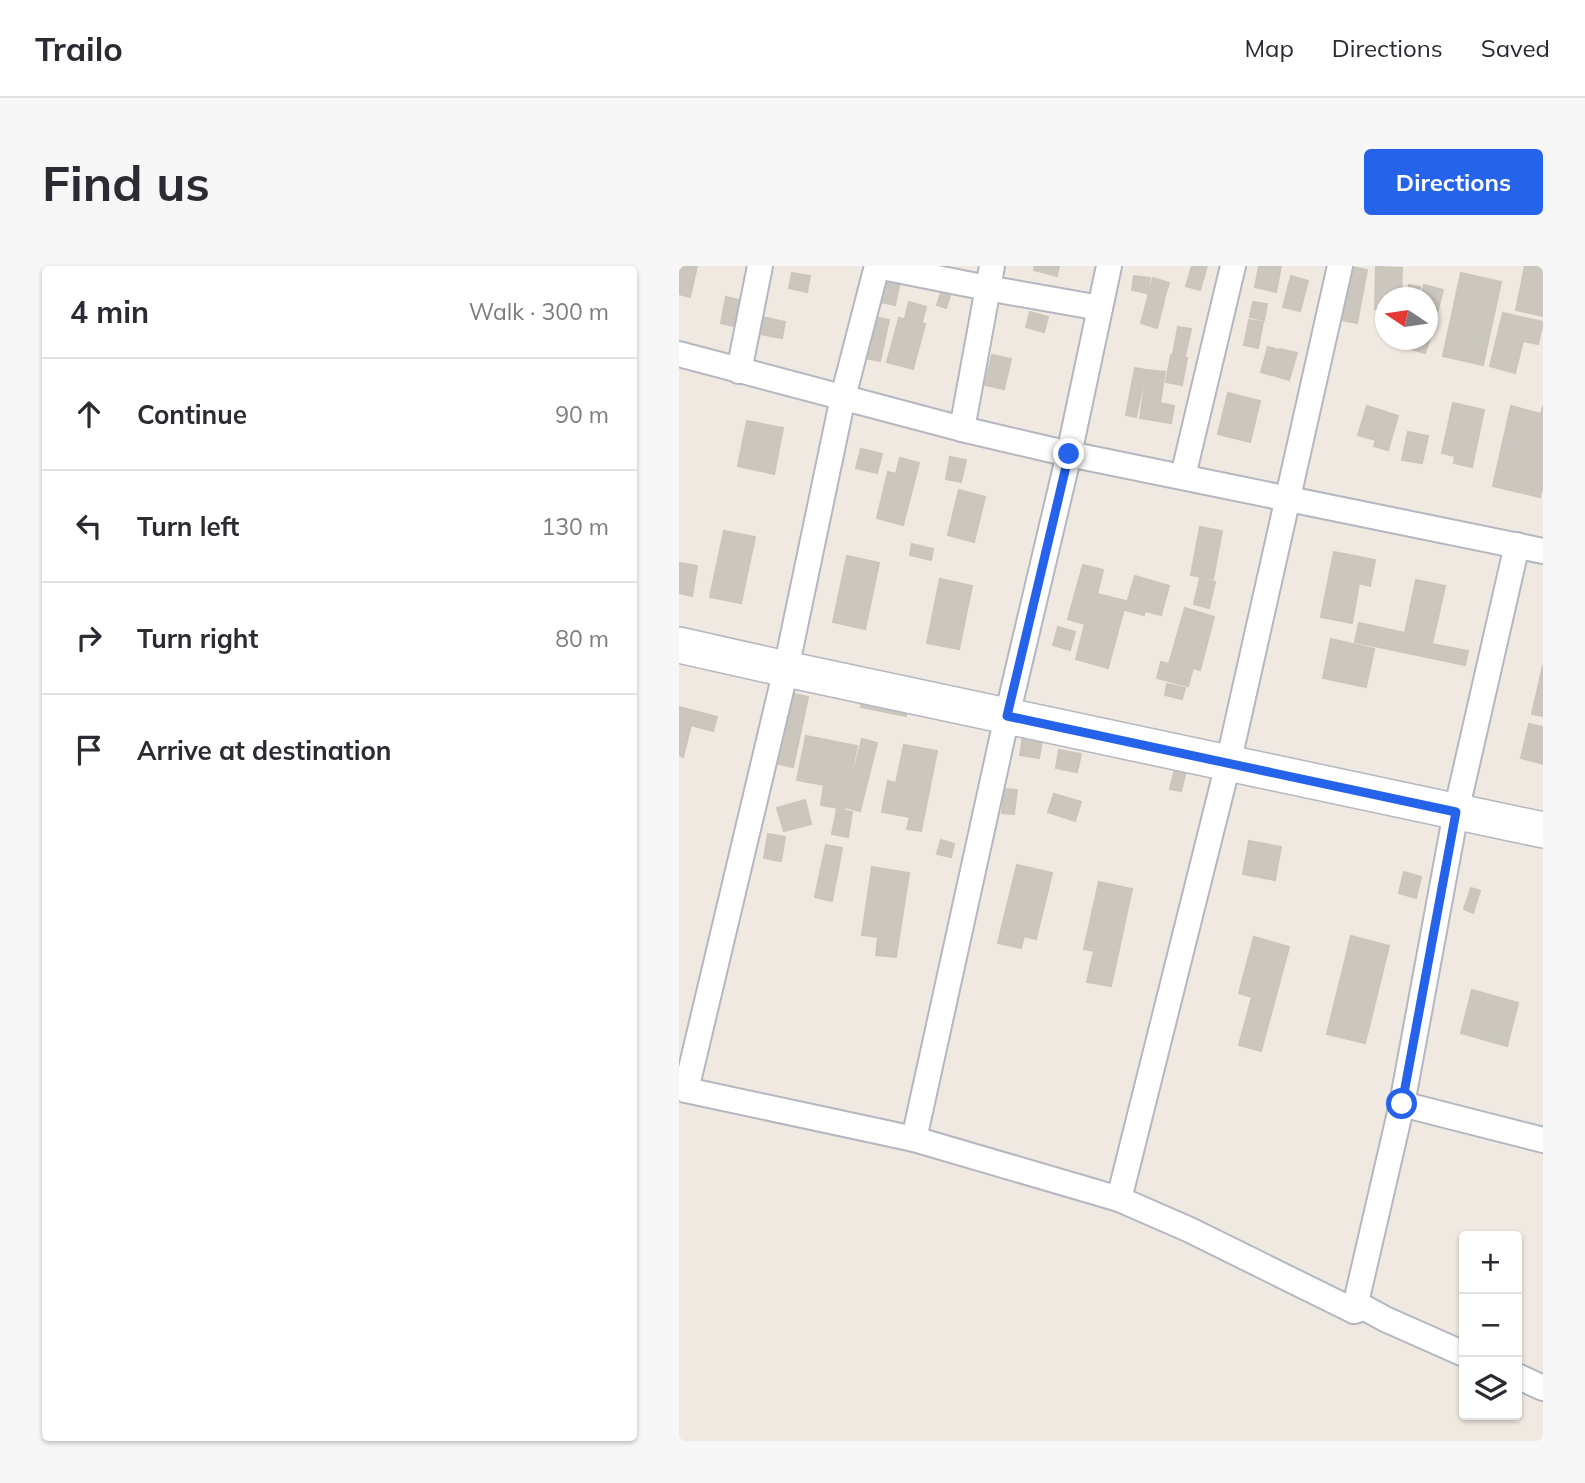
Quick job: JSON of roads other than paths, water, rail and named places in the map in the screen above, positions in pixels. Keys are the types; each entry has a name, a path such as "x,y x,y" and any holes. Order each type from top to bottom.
{"street":[{"path":"739,371 761,266"},
{"path":"1100,308 990,277 877,266 843,397 786,669 683,1088 915,1139 1119,1199 1190,1230 1354,1311 1365,1308 1459,1351"},
{"path":"915,1139 1109,266"},
{"path":"1183,476 1233,266"},
{"path":"1119,1199 1228,764 1340,266"},
{"path":"962,429 990,277"},
{"path":"679,354 962,429 1069,454 1543,551"},
{"path":"1354,1311 1402,1104 1456,812 1517,545"},
{"path":"679,645 1543,830"},
{"path":"1402,1104 1543,1140"},
{"path":"1522,1378 1543,1388"}]}
